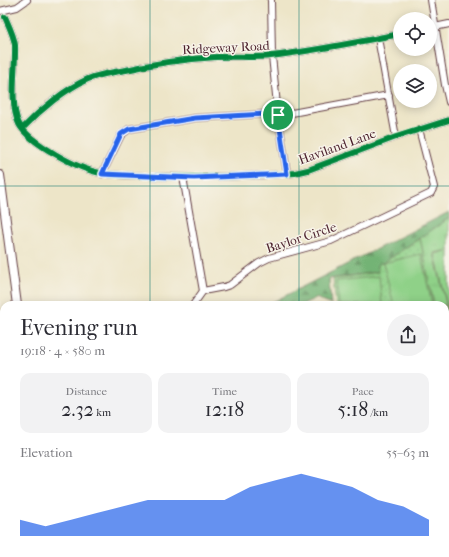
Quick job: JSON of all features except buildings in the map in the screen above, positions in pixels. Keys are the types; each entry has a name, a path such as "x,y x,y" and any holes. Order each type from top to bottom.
{"main road":[{"path":"0,174 16,301"}],"street":[{"path":"0,11 16,7 26,0"},
{"path":"271,0 272,56 278,115 287,174"},
{"path":"431,0 432,12"},
{"name":"Haviland Lane","path":"5,17 15,44 14,99 18,120 23,128 40,144 64,159 102,174 183,177 287,174 308,170 396,137 449,120"},
{"path":"437,26 449,24"},
{"name":"Ridgeway Road","path":"23,128 32,118 52,102 77,85 99,75 187,59 272,56 393,35"},
{"path":"378,38 396,137"},
{"path":"437,46 449,102"},
{"path":"102,174 121,134 129,129 195,118 278,115 389,95"},
{"name":"Baylor Circle","path":"203,291 230,285 259,263 269,258 331,240 431,193 434,187 419,129"},
{"path":"183,177 203,291 196,301"}],"green space":[{"path":"449,212 449,218 383,263 379,264 378,272 329,279 331,301 322,301 316,298 310,301 275,301"},
{"path":"449,218 449,250 434,253 445,301 433,301 420,238"},
{"path":"420,238 433,301 336,301 333,279 378,272 378,264 383,263"},
{"path":"449,250 449,301 446,301 435,254"},
{"path":"421,254 431,301 393,301 383,263"},
{"path":"379,276 382,301 338,301 336,281"}],"cycle path":[{"path":"5,17 15,45 14,106 19,124 33,139 44,147 68,161 92,171 112,175 165,177 295,173 308,170 396,137 449,120"},
{"path":"23,128 45,107 62,94 79,83 102,74 160,63 194,59 264,57 287,54 393,35"}],"route":[{"path":"265,114 278,115 287,174 194,178 102,174 118,139 121,134 129,129 195,118 265,114"}]}
